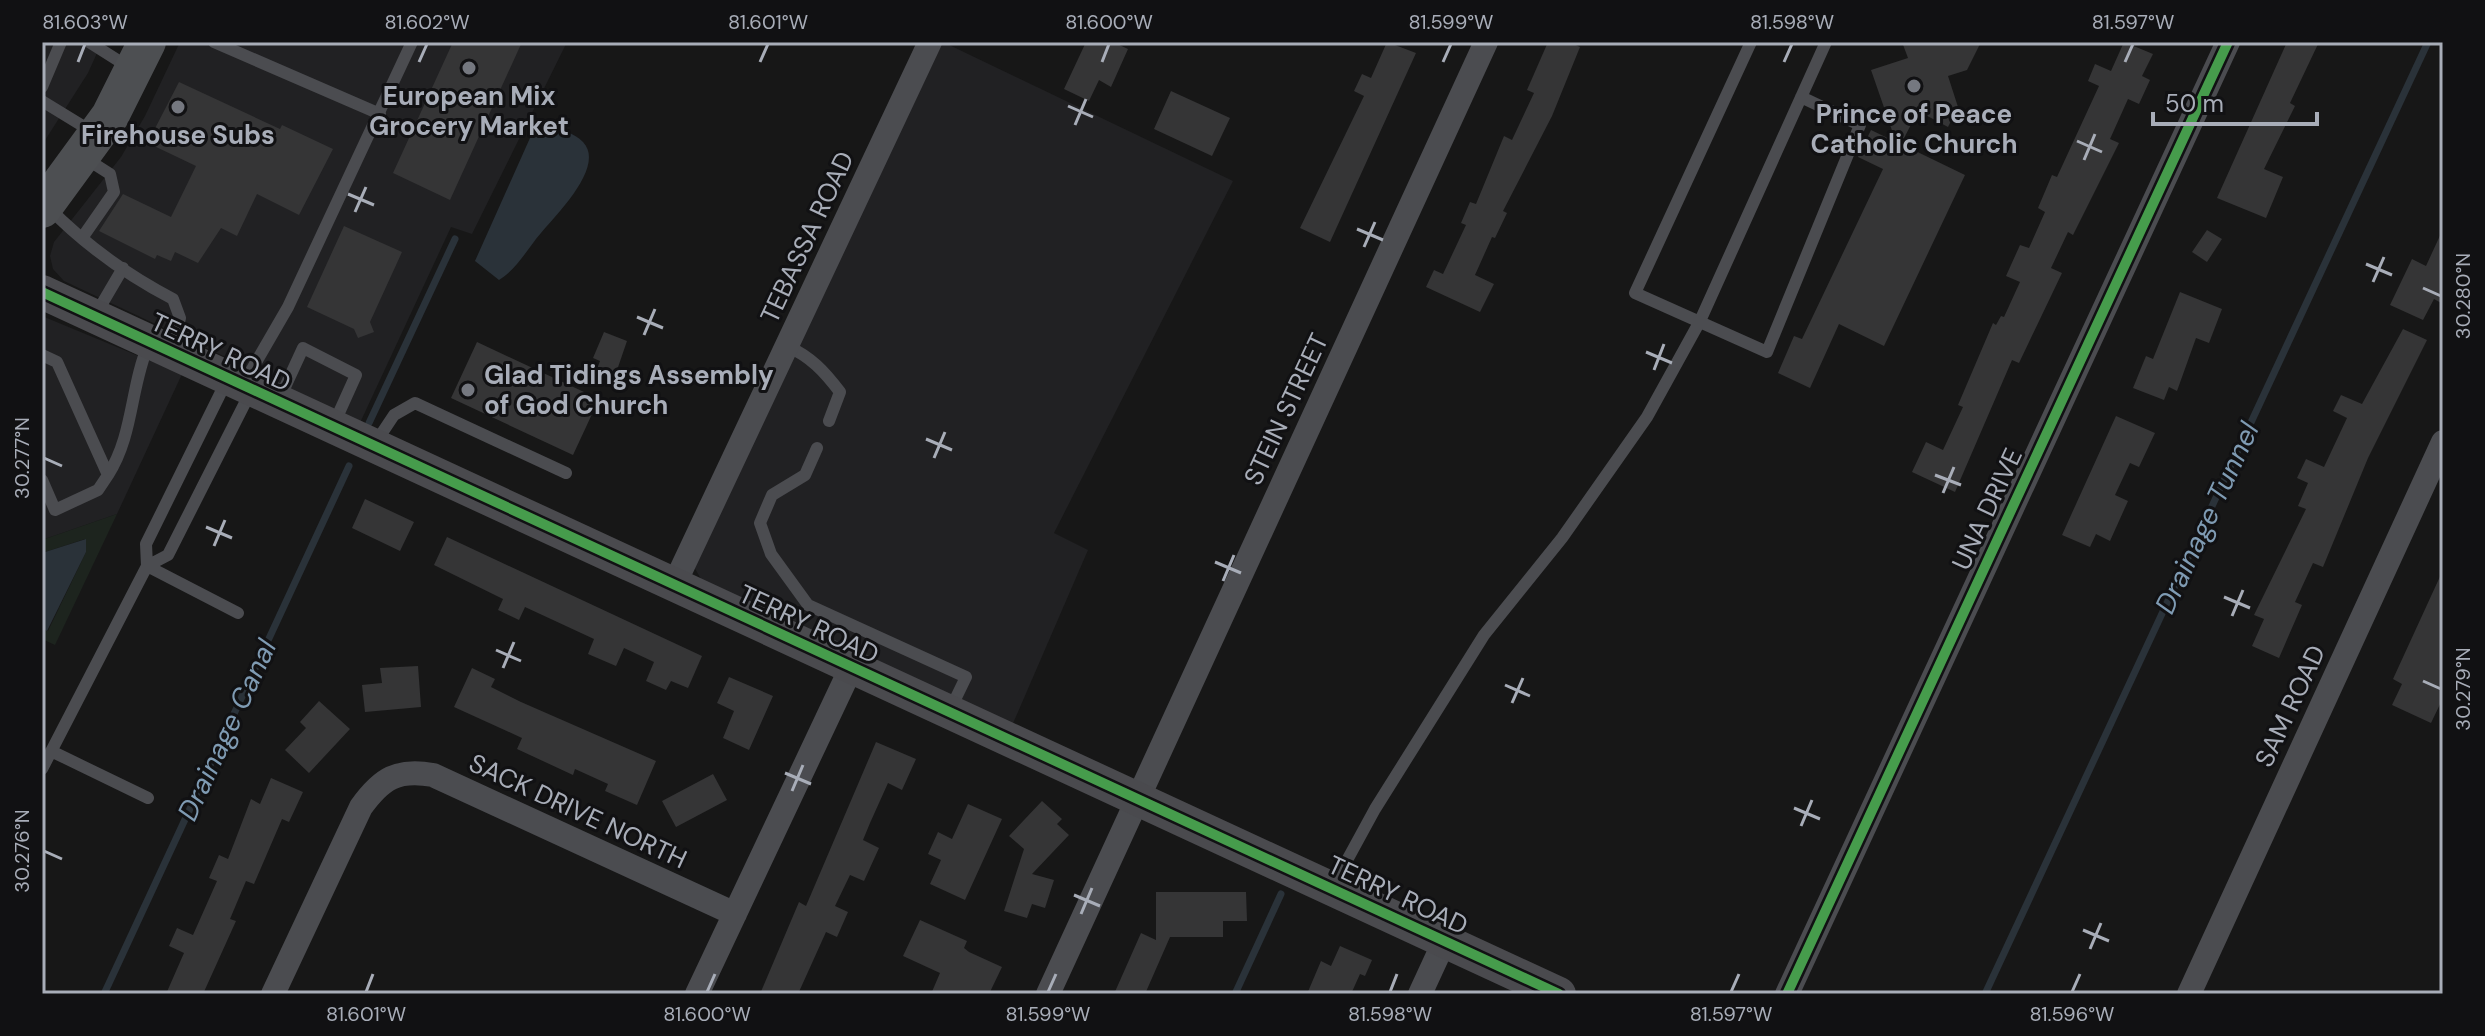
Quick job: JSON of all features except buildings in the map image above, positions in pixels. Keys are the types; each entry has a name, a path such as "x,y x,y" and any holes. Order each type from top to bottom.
{"main road":[{"path":"43,205 90,146 140,56"}],"street":[{"name":"TEBASSA ROAD","path":"674,585 930,42"},
{"name":"STEIN STREET","path":"1048,994 1486,42"},
{"name":"UNA DRIVE","path":"1787,994 2228,42"},
{"name":"TERRY ROAD","path":"42,292 332,429 1559,994"},
{"name":"SAM ROAD","path":"2189,994 2443,442"},
{"path":"697,994 851,668"},
{"name":"SACK DRIVE NORTH","path":"273,994 361,807 377,785 395,776 415,772 433,775 735,914"},
{"path":"1420,994 1444,942"}],"lane":[{"path":"42,87 61,42"},
{"path":"89,42 140,56"},
{"path":"214,42 229,45 380,114"},
{"path":"147,566 168,555 250,390 412,42"},
{"path":"1751,42 1635,293 1767,352 1860,125 1801,97"},
{"path":"1332,889 1375,809 1484,635 1562,538 1647,417 1700,321 1826,42"},
{"path":"42,101 90,146 110,174 114,192 82,238"},
{"path":"42,516 98,490 121,454 130,424 137,370 160,347 180,318 173,299 123,268 43,205"},
{"path":"95,317 123,268"},
{"path":"787,346 805,354 840,392 829,421"},
{"path":"42,769 147,566 146,544 250,390 303,348 356,375 332,429"},
{"path":"42,355 57,362 108,475"},
{"path":"372,447 394,415 415,403 566,473"},
{"path":"817,448 805,475 772,495 760,523 771,554 808,605 966,677 950,711"},
{"path":"42,480 55,510"},
{"path":"147,566 238,613"},
{"path":"51,751 148,798"}],"shaded area":[{"path":"42,42 102,42 88,73 42,145"},
{"path":"180,42 567,42 472,234 451,227 359,425 234,361 64,281 53,269 50,256 54,242 121,157 145,116"},
{"path":"943,42 1233,181 1054,533 1088,550 1011,728 706,588 693,565"},
{"path":"549,129 568,132 583,142 588,152 584,177 517,264 499,280 475,261 530,138"},
{"path":"42,316 182,374 117,514 42,540"},
{"path":"117,514 55,645 42,639 42,628 48,631 86,552 85,539 42,553 42,540"},
{"path":"86,539 86,552 47,631 42,628 42,553"}],"waterway":[{"name":"Drainage Tunnel","path":"1985,994 2428,42"},
{"name":"Drainage Canal","path":"369,423 455,239"},
{"name":"Drainage Canal","path":"104,994 349,466"},
{"path":"1235,994 1281,894"}],"cycle path":[{"path":"1787,994 2228,42"},
{"path":"42,292 1559,994"}],"place":[{"name":"European Mix Grocery Market","path":"469,68"},
{"name":"Prince of Peace Catholic Church","path":"1914,86"},
{"name":"Firehouse Subs","path":"178,107"},
{"name":"Glad Tidings Assembly of God Church","path":"468,390"}]}
